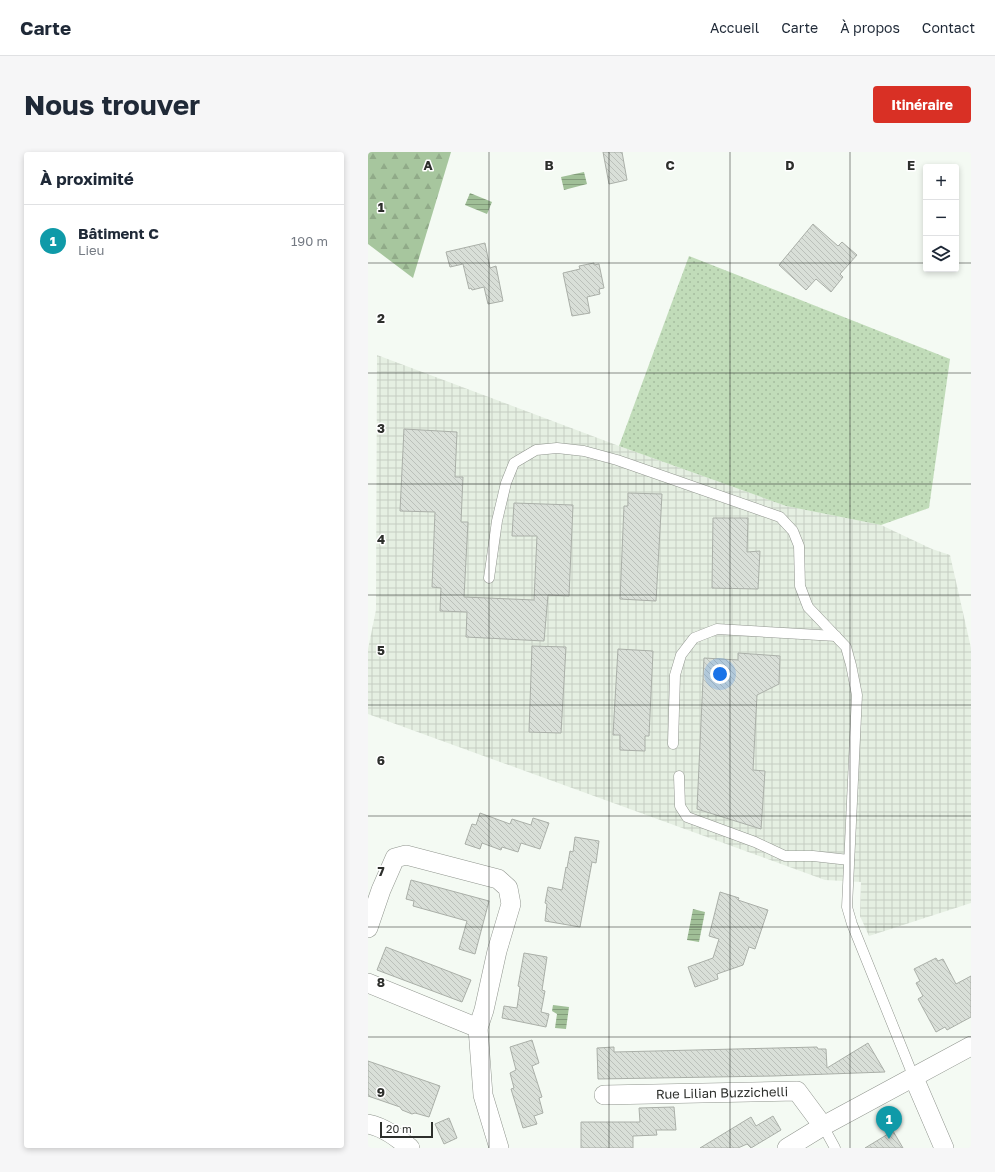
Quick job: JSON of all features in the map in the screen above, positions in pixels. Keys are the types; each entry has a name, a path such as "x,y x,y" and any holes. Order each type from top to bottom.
{"street":[{"path":"368,928 381,890 395,858 406,855 498,879 508,888 511,904 497,951 484,1010 478,1028 483,1095 499,1148"},
{"path":"368,984 478,1028"},
{"path":"786,1148 823,1126 971,1046"},
{"path":"914,1078 944,1148"},
{"name":"Rue Lilian Buzzichelli","path":"604,1095 797,1091 823,1126"},
{"path":"368,1124 374,1125 392,1134 410,1148"}],"lane":[{"path":"489,578 496,521 506,484 514,463 536,450 557,448 584,452 617,460 780,517 793,531 799,546 800,586 808,607 846,647 852,665 857,695 847,907 852,924 914,1078"},
{"path":"673,744 675,675 681,655 694,638 717,629 836,636"},
{"path":"679,776 680,806 687,817 755,842 785,856 813,856 849,860"},
{"path":"823,1126 835,1148"}],"shaded area":[{"path":"584,172 587,184 564,190 561,177"},
{"path":"470,193 492,202 487,214 465,205"},
{"path":"689,256 950,359 929,508 881,525 786,506 619,446"},
{"path":"377,355 619,446 786,506 881,525 932,549 950,555 971,648 971,903 869,936 860,916 861,882 825,880 368,714 368,649 376,610"},
{"path":"693,909 705,912 699,942 687,940"},
{"path":"553,1005 569,1007 566,1029 555,1028 557,1014 552,1011"}],"green space":[{"path":"368,152 451,152 413,278 368,244"}],"building":[{"path":"603,152 622,152 627,180 609,184"},
{"path":"813,224 838,246 842,242 857,255 840,274 843,277 831,292 816,279 806,290 779,265"},
{"path":"485,243 490,268 496,266 503,301 488,304 484,287 472,290 471,288 469,289 463,264 450,267 446,252"},
{"path":"594,263 594,265 599,264 604,288 599,289 600,294 587,297 590,313 572,316 563,273 580,269 579,266"},
{"path":"404,429 457,432 455,477 463,477 461,522 468,522 464,597 534,600 537,536 512,536 514,503 573,505 569,596 548,595 544,641 466,637 467,612 440,611 441,588 432,587 435,512 400,511"},
{"path":"628,493 662,494 656,601 620,599 624,506 628,506"},
{"path":"713,518 748,518 747,552 760,551 758,589 712,588"},
{"path":"532,646 566,647 561,733 529,732"},
{"path":"618,649 653,651 649,736 645,736 645,751 620,750 620,735 613,735"},
{"path":"738,653 780,656 779,684 757,695 753,770 765,771 761,829 697,809 704,658 738,660"},
{"path":"480,813 510,824 512,819 531,825 533,818 549,823 540,849 521,843 518,852 502,847 501,850 482,843 480,849 465,844 472,824 476,825"},
{"path":"575,837 599,841 596,863 592,862 580,927 545,921 547,904 545,903 548,887 562,890 570,851 573,852"},
{"path":"411,880 489,901 475,954 459,949 467,921 413,906 414,901 406,899"},
{"path":"720,892 768,910 755,949 749,947 743,965 717,974 718,979 695,987 688,967 713,958 719,939 709,936"},
{"path":"386,947 471,980 462,1002 377,970"},
{"path":"524,953 547,957 542,990 545,991 541,1012 549,1014 546,1027 502,1018 504,1006 517,1008 520,987 518,986"},
{"path":"936,958 938,961 943,959 956,984 971,976 971,1017 947,1030 945,1027 936,1032 918,999 923,996 916,983 920,981 914,969"},
{"path":"532,1040 539,1063 532,1066 542,1097 539,1098 543,1113 534,1116 537,1124 523,1128 511,1089 514,1088 510,1073 516,1070 510,1047"},
{"path":"868,1043 885,1072 773,1076 598,1079 597,1048 614,1047 614,1052 817,1047 818,1049 826,1049 827,1068"},
{"path":"368,1061 440,1086 429,1117 415,1113 412,1114 402,1110 400,1107 368,1096"},
{"path":"674,1107 676,1130 656,1130 657,1135 633,1136 633,1148 581,1148 581,1122 640,1122 639,1108"},
{"path":"773,1116 781,1130 751,1148 747,1144 738,1148 700,1148 751,1117 756,1126"},
{"path":"449,1118 457,1138 444,1144 435,1124"},
{"path":"893,1131 903,1148 865,1148"}],"place":[{"name":"Bâtiment C","path":"889,1139"}]}
